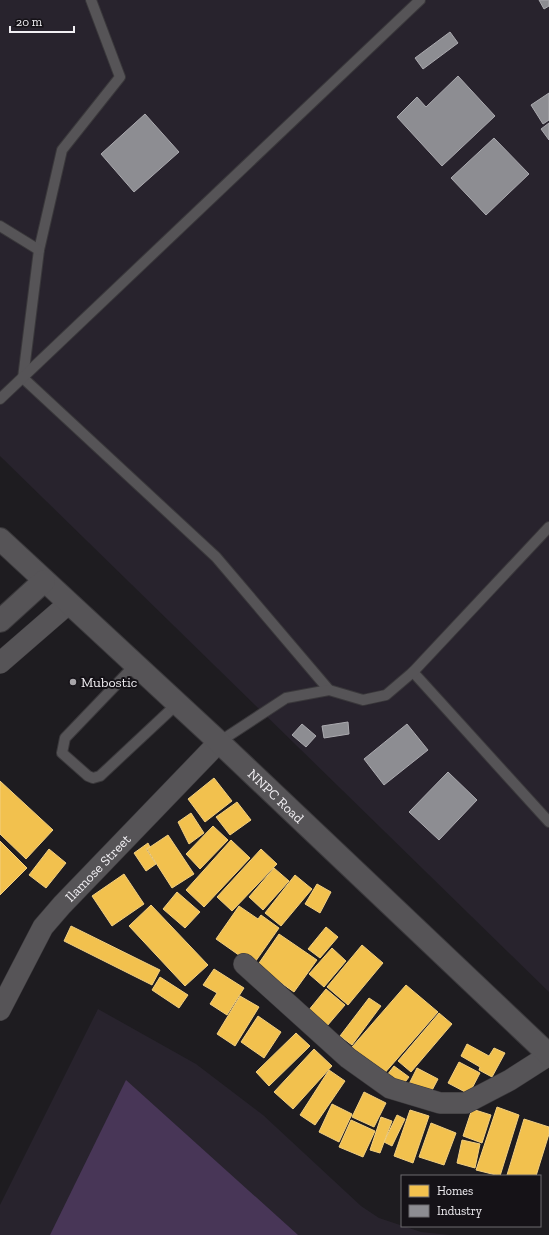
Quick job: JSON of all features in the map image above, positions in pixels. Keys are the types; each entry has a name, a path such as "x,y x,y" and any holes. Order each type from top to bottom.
{"street":[{"name":"NNPC Road","path":"0,539 68,604 219,742 549,1055"},
{"path":"0,621 44,580"},
{"path":"0,663 68,604"},
{"name":"Ilamose Street","path":"0,1010 43,927 62,905 219,742"},
{"path":"244,964 348,1058 390,1088 440,1103 466,1103 510,1080 549,1055"}],"lane":[{"path":"23,378 39,250 62,150 120,77 91,0"},
{"path":"0,399 420,0"},
{"path":"0,226 39,250"},
{"path":"23,378 216,557 329,690"},
{"path":"219,742 286,698 329,690 363,700 386,695 413,672 549,527"},
{"path":"135,665 65,738 62,753 88,776 93,778 100,776 177,704"},
{"path":"413,672 549,822"}],"shaded area":[{"path":"0,0 549,0 549,992 0,456"},
{"path":"98,1009 196,1064 263,1115 361,1206 379,1218 401,1225 401,1227 406,1227 421,1232 450,1235 0,1235 0,1205"},
{"path":"126,1080 298,1235 50,1235"}],"building: Homes":[{"path":"214,778 232,801 205,822 188,799"},
{"path":"0,781 53,830 26,859 0,834"},
{"path":"237,802 251,820 230,835 216,817"},
{"path":"191,813 204,833 189,844 178,822"},
{"path":"213,826 228,840 200,869 186,854"},
{"path":"168,835 194,874 172,888 147,849"},
{"path":"231,840 250,858 204,907 186,890"},
{"path":"0,841 27,868 0,895"},
{"path":"148,843 150,847 146,849 156,864 146,871 134,853"},
{"path":"49,849 66,863 46,888 29,875"},
{"path":"261,849 277,864 232,911 217,897"},
{"path":"274,868 289,881 263,910 249,897"},
{"path":"124,874 144,904 112,926 92,896"},
{"path":"295,875 312,889 281,926 265,913"},
{"path":"317,884 331,892 320,913 305,904"},
{"path":"177,892 200,912 185,928 163,909"},
{"path":"151,905 208,965 185,986 129,926"},
{"path":"239,906 258,919 261,915 279,928 253,965 216,939"},
{"path":"71,926 160,970 152,985 64,941"},
{"path":"326,927 338,937 320,958 308,949"},
{"path":"279,934 317,960 294,992 257,966"},
{"path":"362,945 383,963 348,1005 327,987"},
{"path":"332,948 346,961 324,987 309,974"},
{"path":"214,969 244,988 227,1015 210,1004 217,993 203,985"},
{"path":"160,977 188,995 179,1008 152,990"},
{"path":"406,985 438,1012 383,1075 352,1047"},
{"path":"326,989 345,1005 327,1026 308,1011"},
{"path":"240,996 259,1007 235,1046 217,1034"},
{"path":"369,998 381,1006 352,1045 340,1036"},
{"path":"439,1013 452,1024 411,1072 398,1061"},
{"path":"258,1016 281,1032 264,1058 241,1042"},
{"path":"296,1033 310,1046 269,1086 256,1072"},
{"path":"467,1044 489,1056 494,1048 505,1053 492,1077 479,1070 480,1067 461,1056"},
{"path":"314,1049 332,1066 293,1109 274,1092"},
{"path":"459,1062 480,1073 469,1094 448,1083"},
{"path":"394,1066 409,1077 399,1090 384,1079"},
{"path":"417,1068 438,1079 428,1098 407,1088"},
{"path":"329,1070 345,1081 315,1125 300,1115"},
{"path":"364,1092 386,1103 374,1127 352,1117"},
{"path":"332,1104 352,1114 339,1142 319,1132"},
{"path":"497,1107 519,1115 500,1175 476,1170"},
{"path":"472,1109 491,1115 482,1143 463,1136"},
{"path":"410,1110 429,1116 413,1163 394,1156"},
{"path":"397,1115 405,1119 392,1146 384,1142"},
{"path":"381,1117 392,1121 380,1153 370,1150"},
{"path":"524,1119 549,1127 549,1134 536,1175 507,1175"},
{"path":"351,1120 375,1131 363,1157 339,1147"},
{"path":"431,1123 456,1133 444,1165 419,1157"},
{"path":"462,1140 480,1144 475,1168 457,1163"}],"building: Industry":[{"path":"539,0 549,0 549,6 544,9"},
{"path":"450,32 458,43 423,69 415,58"},
{"path":"458,76 495,116 442,166 397,117 417,97 426,107"},
{"path":"549,93 549,120 543,124 531,105"},
{"path":"145,114 179,152 134,192 101,154"},
{"path":"549,123 549,140 541,129"},
{"path":"494,138 529,174 486,215 451,178"},
{"path":"348,722 349,734 324,738 322,726"},
{"path":"302,724 316,736 306,747 292,735"},
{"path":"407,724 428,750 384,785 364,759"},
{"path":"448,772 477,800 439,840 409,812"}],"place":[{"name":"Mubostic","path":"73,682"}]}
